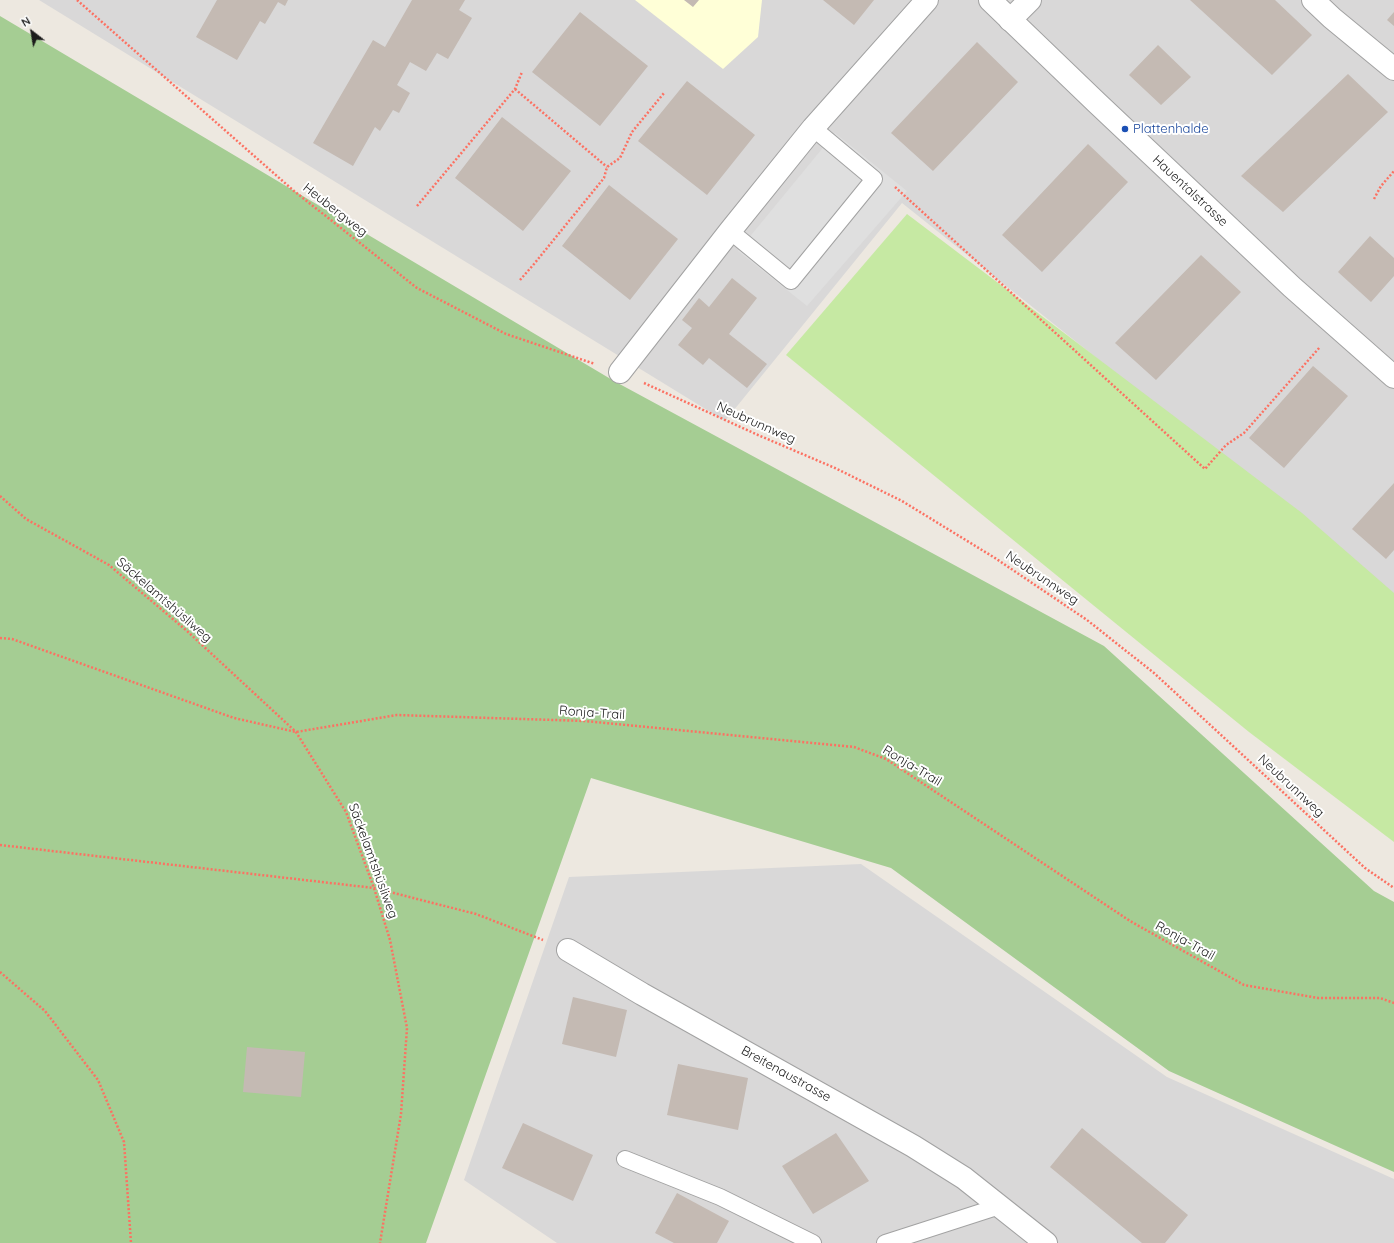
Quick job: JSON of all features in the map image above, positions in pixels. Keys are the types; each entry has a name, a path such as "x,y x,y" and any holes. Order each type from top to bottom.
{"street":[{"path":"620,372 813,128 927,0"},
{"name":"Hauentalstrasse","path":"990,0 1292,287 1394,377"},
{"path":"1010,20 1030,0"},
{"path":"1313,0 1332,18 1394,69"},
{"name":"Breitenaustrasse","path":"568,950 642,994 913,1146 964,1178 1046,1243"}],"lane":[{"path":"730,231 791,281 874,178 813,128"},
{"path":"625,1159 720,1197 813,1243"},
{"path":"885,1243 1000,1206"}],"path":[{"name":"Heubergweg","path":"77,0 294,191 417,288 506,334 620,372"},
{"path":"417,206 515,89 522,72"},
{"path":"515,89 607,167"},
{"path":"520,280 604,178 607,167 620,158 632,132 664,93"},
{"path":"1374,199 1381,186 1394,171"},
{"path":"874,178 888,182 904,194 1205,469 1226,445 1244,433 1325,342"},
{"name":"Neubrunnweg","path":"620,372 758,435 835,468 895,498 995,558 1087,620 1154,673 1365,868 1394,888"},
{"name":"Säckelamtshüsliweg","path":"0,496 26,518 109,565 187,631 296,732 346,812 374,888 390,940 407,1028 401,1114 380,1243"},
{"path":"0,638 12,639 234,718 296,732"},
{"name":"Ronja-Trail","path":"296,732 397,715 405,715 585,721 854,747 886,759 1130,921 1244,985 1318,998 1380,998 1394,1003"},
{"path":"0,845 374,888 476,914 568,950"},
{"path":"0,972 45,1011 98,1080 124,1142 131,1243"}],"shaded area":[{"path":"39,0 1394,0 1394,595 902,203 725,421"},
{"path":"635,0 762,0 758,37 723,69"},
{"path":"835,133 907,191 807,306 738,251"},
{"path":"861,864 1167,1077 1394,1179 1394,1243 557,1243 464,1180 569,877"}],"green space":[{"path":"0,16 614,381 1104,646 1374,891 1394,902 1394,1172 1169,1071 891,868 591,778 426,1243 0,1243"},
{"path":"907,214 1302,513 1394,593 1394,842 1249,732 786,355"}],"building":[{"path":"217,0 288,0 285,6 278,2 265,24 260,21 237,60 196,37"},
{"path":"412,0 465,0 459,10 472,18 448,59 437,53 426,71 410,62 397,85 410,93 399,113 393,110 380,131 375,127 353,166 313,143 373,40 385,47"},
{"path":"684,0 699,0 693,7"},
{"path":"823,0 874,0 854,25"},
{"path":"1190,0 1275,0 1312,35 1272,75"},
{"path":"580,12 648,66 600,126 532,72"},
{"path":"1394,12 1394,26 1387,20"},
{"path":"977,42 1018,82 933,171 891,133"},
{"path":"1158,45 1191,77 1161,105 1129,75"},
{"path":"1348,74 1388,112 1283,212 1241,176"},
{"path":"687,81 755,135 707,195 638,141"},
{"path":"502,117 571,171 523,231 455,178"},
{"path":"1088,144 1128,182 1042,272 1002,235"},
{"path":"609,185 678,239 630,300 562,246"},
{"path":"1370,236 1394,258 1394,276 1371,302 1338,272"},
{"path":"1201,255 1241,292 1156,380 1115,343"},
{"path":"732,278 757,298 729,334 767,364 747,388 709,358 703,365 678,345 692,328 682,320 699,298 709,307"},
{"path":"1313,366 1348,396 1284,468 1249,438"},
{"path":"1394,483 1394,550 1386,559 1352,529"},
{"path":"573,997 627,1010 616,1057 562,1044"},
{"path":"247,1047 305,1052 301,1097 243,1092"},
{"path":"678,1064 748,1078 738,1130 667,1115"},
{"path":"523,1123 593,1155 573,1201 502,1168"},
{"path":"1082,1128 1188,1215 1165,1243 1142,1243 1050,1167"},
{"path":"836,1133 869,1181 813,1214 782,1166"},
{"path":"677,1193 729,1221 717,1243 674,1243 655,1233"}],"place":[{"name":"Plattenhalde","path":"1125,129"}]}
